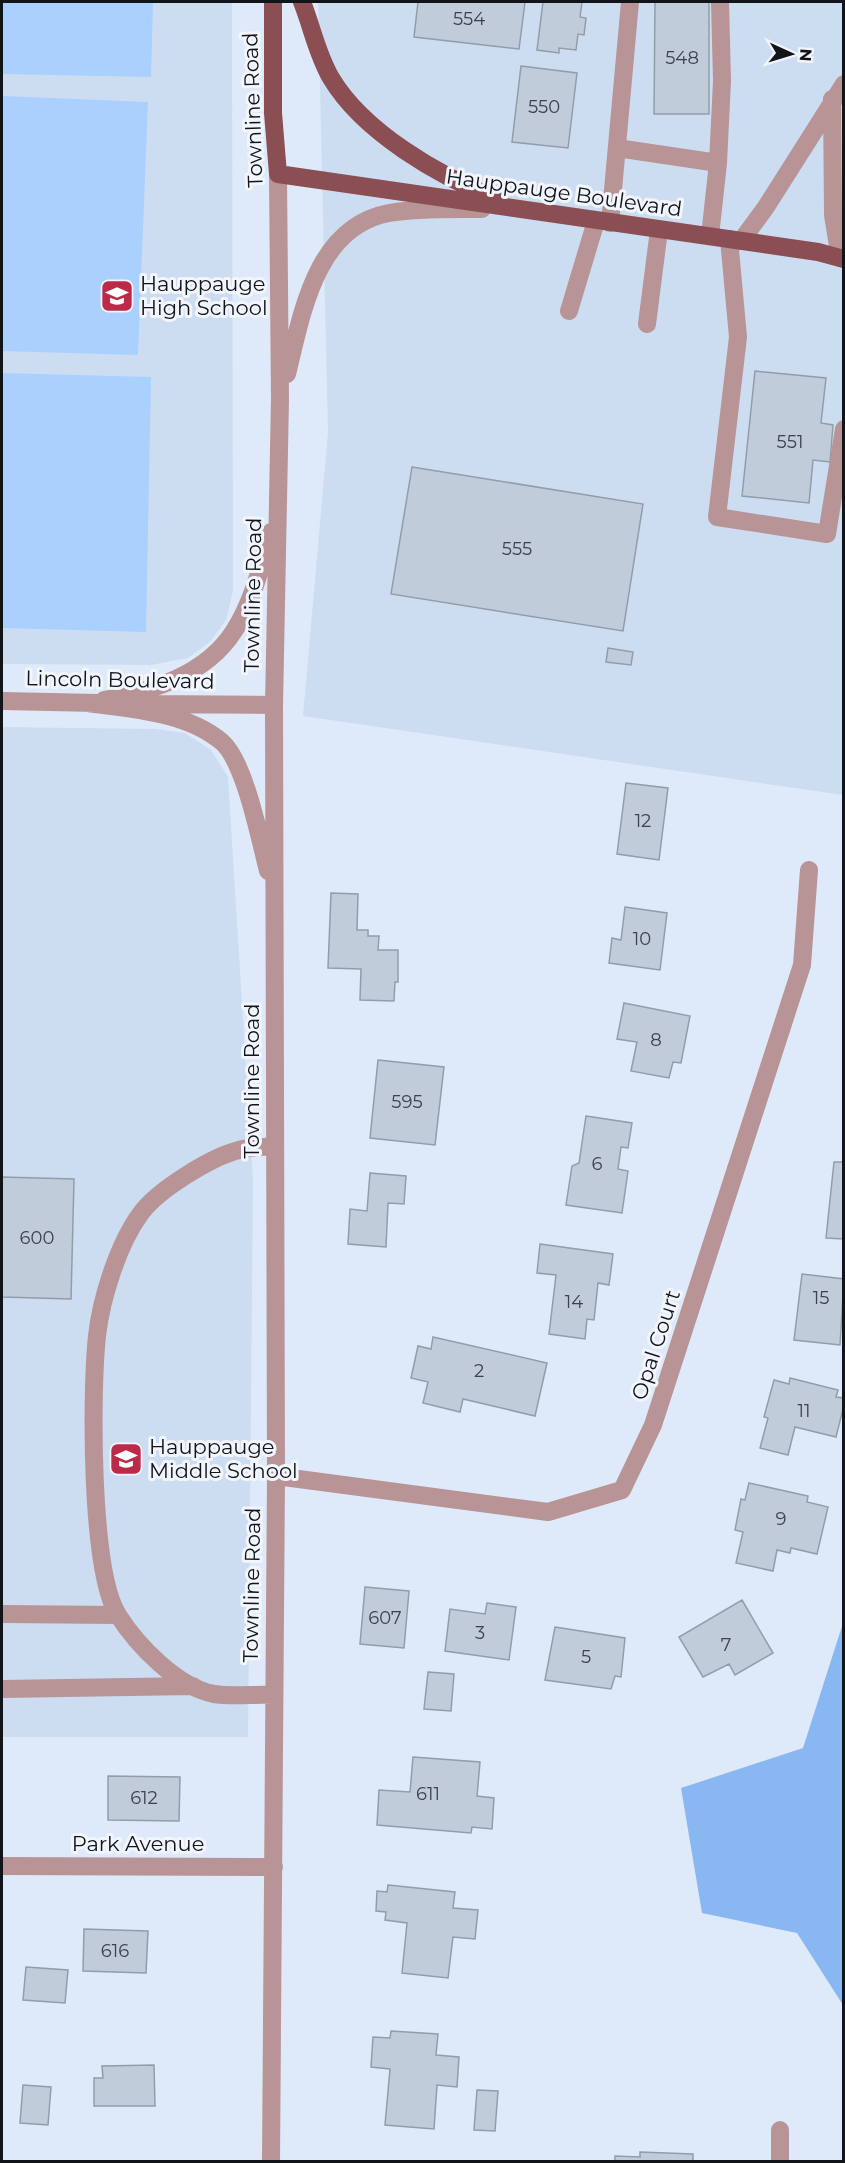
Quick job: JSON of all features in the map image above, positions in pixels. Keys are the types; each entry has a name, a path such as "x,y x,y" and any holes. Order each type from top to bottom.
{"main road":[{"name":"Townline Road","path":"273,2 273,113 278,174"},
{"path":"302,2 322,60 344,97 405,150 459,184 525,210"},
{"name":"Hauppauge Boulevard","path":"278,174 818,252 842,258"}],"street":[{"path":"569,311 603,222 618,148 630,2"},
{"path":"710,236 718,163 722,81 720,2"},
{"path":"843,84 766,207 735,240 738,337 717,517 827,534 843,429"},
{"path":"832,99 833,215 842,258"},
{"path":"618,148 718,163"},
{"name":"Townline Road","path":"271,2162 276,1476 274,705 280,399 278,174"},
{"path":"280,399 298,328 321,262 344,234 370,219 389,213 457,209 525,210"},
{"path":"647,324 659,230"},
{"path":"87,703 146,692 178,678 211,658 234,631 255,586 278,508"},
{"name":"Lincoln Boulevard","path":"2,701 274,705"},
{"path":"87,703 144,711 189,723 224,743 240,771 274,893"},
{"name":"Opal Court","path":"276,1476 549,1512 622,1490 653,1425 802,964 809,870"},
{"path":"273,1695 214,1694 193,1686 151,1657 118,1615 109,1597 101,1538 95,1473 94,1410 97,1335 114,1265 141,1213 183,1176 238,1150 275,1146"},
{"path":"2,1614 118,1615"},
{"path":"2,1689 193,1686"},
{"name":"Park Avenue","path":"2,1866 274,1867"},
{"path":"780,2130 780,2162"}],"shaded area":[{"name":"Hauppauge High School","path":"2,2 232,2 233,591 226,620 210,642 188,658 151,665 2,664"},
{"path":"2,2 153,2 151,77 2,74"},
{"path":"318,2 843,2 843,795 303,716 328,432"},
{"path":"2,96 148,102 138,355 2,351"},
{"path":"2,373 151,377 146,632 2,628"},
{"name":"Hauppauge Middle School","path":"2,727 155,729 185,733 211,750 228,777 253,1181 248,1737 2,1737"},
{"path":"843,1623 844,2005 797,1933 702,1913 681,1788 803,1748"}],"building":[{"path":"418,2 525,2 519,49 414,37"},
{"path":"543,2 582,2 580,17 586,18 584,35 578,34 576,50 559,48 559,53 537,50"},
{"path":"655,2 709,2 709,114 654,114"},
{"path":"521,66 577,73 568,148 512,142"},
{"path":"755,371 826,378 821,423 833,425 830,462 813,460 809,503 742,496"},
{"path":"412,467 643,504 623,631 391,594"},
{"path":"608,648 633,652 631,665 606,662"},
{"path":"626,783 668,788 659,860 617,854"},
{"path":"331,893 358,894 357,930 368,930 368,936 379,936 378,950 398,950 398,982 395,982 394,1001 360,1000 361,969 328,968"},
{"path":"625,907 667,913 660,970 609,963 612,938 621,940"},
{"path":"624,1003 690,1016 681,1063 673,1062 669,1078 631,1071 637,1042 617,1039"},
{"path":"378,1060 444,1067 435,1145 370,1138"},
{"path":"586,1116 632,1123 628,1148 621,1147 618,1169 628,1171 622,1213 566,1205 572,1166 579,1163"},
{"path":"834,1162 844,1162 844,1239 826,1238"},
{"path":"370,1173 406,1176 404,1204 388,1203 386,1247 348,1244 350,1209 367,1211"},
{"path":"2,1177 74,1179 71,1299 2,1297"},
{"path":"540,1244 613,1254 609,1285 598,1283 594,1320 587,1319 585,1339 549,1334 556,1275 537,1273"},
{"path":"802,1274 844,1279 840,1345 794,1340"},
{"path":"433,1337 547,1363 535,1416 463,1399 460,1412 423,1403 428,1382 411,1378 418,1346 431,1349"},
{"path":"790,1378 838,1390 836,1397 844,1398 844,1405 836,1437 795,1427 788,1455 760,1448 768,1418 764,1417 774,1380 789,1384"},
{"path":"749,1483 808,1496 807,1502 828,1507 817,1554 791,1548 790,1553 777,1550 773,1571 736,1563 743,1532 735,1530 741,1499 745,1500"},
{"path":"365,1587 409,1591 404,1648 360,1644"},
{"path":"742,1600 773,1653 735,1675 729,1664 703,1677 679,1637"},
{"path":"487,1603 516,1607 509,1660 445,1651 450,1609 485,1614"},
{"path":"555,1627 625,1638 621,1677 615,1676 611,1689 545,1680"},
{"path":"428,1672 454,1674 451,1711 424,1709"},
{"path":"413,1757 480,1762 477,1796 494,1798 492,1829 472,1827 471,1833 377,1825 379,1790 410,1792"},
{"path":"108,1776 180,1777 179,1821 108,1820"},
{"path":"388,1885 455,1892 453,1908 478,1910 475,1939 453,1937 448,1978 402,1973 407,1923 385,1920 386,1912 376,1911 377,1891 387,1892"},
{"path":"84,1929 148,1931 146,1973 83,1971"},
{"path":"26,1967 68,1970 65,2003 23,2000"},
{"path":"391,2031 438,2034 436,2055 459,2057 457,2087 437,2085 434,2129 385,2125 390,2069 371,2067 373,2037 390,2038"},
{"path":"154,2065 155,2106 94,2106 94,2078 103,2078 102,2066"},
{"path":"23,2085 51,2087 48,2125 20,2123"},
{"path":"477,2090 498,2091 495,2131 474,2130"},
{"path":"640,2152 693,2154 693,2162 615,2162 615,2156 640,2157"}],"place":[{"name":"Hauppauge High School","path":"117,296"},
{"name":"Hauppauge Middle School","path":"126,1459"}]}
